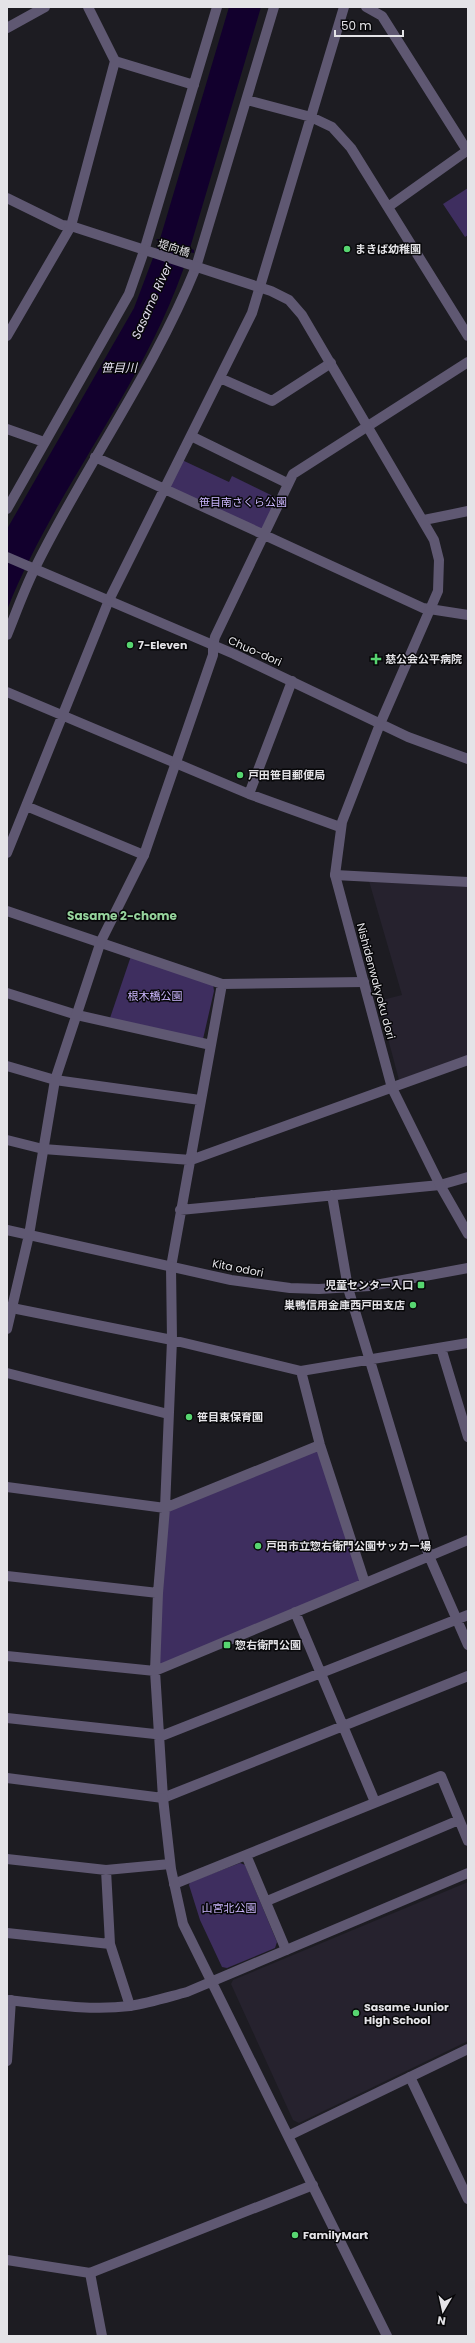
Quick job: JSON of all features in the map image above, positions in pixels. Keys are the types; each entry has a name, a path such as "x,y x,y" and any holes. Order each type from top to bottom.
{"street":[{"path":"7,28 45,7"},
{"path":"7,336 71,226 115,61 88,7"},
{"path":"7,508 129,294 146,252 217,7"},
{"path":"7,635 33,568 162,343 194,267 247,100 274,7"},
{"path":"7,853 64,716 109,600 252,313 344,7"},
{"path":"366,7 380,10 468,151 388,207"},
{"path":"115,61 194,85"},
{"path":"247,100 311,117 332,127 351,148 468,336"},
{"name":"堤向橋","path":"7,198 62,225 71,226 146,252 281,294 296,307 367,425"},
{"path":"7,1328 9,1308 29,1235 55,1080 101,942 144,855 213,655 215,637 287,483 293,474 367,425 468,362"},
{"path":"220,378 272,401 331,363"},
{"name":"Nishidenwakyoku dori","path":"367,425 424,520 434,540 439,560 438,591 380,724 340,827 335,876 392,1088 440,1185 468,1234"},
{"path":"7,429 44,442"},
{"path":"191,436 287,483"},
{"path":"96,457 263,535 430,610 468,616"},
{"path":"424,520 468,511"},
{"name":"Chuo-dori","path":"7,557 109,600 292,681 426,745 468,759"},
{"path":"249,794 292,681"},
{"path":"7,692 249,794 340,827"},
{"path":"26,806 144,855"},
{"path":"335,876 468,882"},
{"path":"7,911 222,984 364,982"},
{"path":"222,984 200,1100 191,1160 180,1210 171,1267 172,1340 165,1508 158,1593 155,1671 170,1864 183,1924 210,1982 313,2185 387,2336"},
{"path":"7,993 77,1015 211,1045"},
{"path":"7,1140 43,1149 191,1160 468,1060"},
{"path":"7,1066 55,1080 200,1100"},
{"path":"180,1210 440,1185 468,1177"},
{"path":"332,1195 348,1288 429,1556 468,1645"},
{"name":"Kita odori","path":"7,1230 171,1267 260,1285 290,1288 348,1288 370,1286 468,1268"},
{"path":"9,1308 172,1340 301,1371 468,1343"},
{"path":"441,1348 468,1438"},
{"path":"301,1371 320,1445 365,1583"},
{"path":"7,1373 168,1414"},
{"path":"7,1487 165,1508 320,1445"},
{"path":"7,1656 155,1671 468,1540"},
{"path":"7,1576 158,1593"},
{"path":"295,1612 375,1802"},
{"path":"7,1718 160,1736 468,1615"},
{"path":"7,1778 164,1798 468,1676"},
{"path":"174,1884 441,1776 468,1841"},
{"path":"267,1901 459,1820"},
{"path":"246,1855 267,1901 286,1950"},
{"path":"7,1858 106,1870 170,1864"},
{"path":"106,1870 110,1944 130,2006"},
{"path":"7,2061 9,2000 78,2007 130,2006 174,1996 468,1873"},
{"path":"7,1933 110,1944"},
{"path":"288,2136 468,2049"},
{"path":"410,2077 468,2199"},
{"path":"7,2260 90,2273 313,2185"},
{"path":"90,2273 102,2336"}],"shaded area":[{"path":"369,881 468,887 468,1056 399,1080 378,1001 402,995"},
{"name":"Sasame Junior High School","path":"468,1882 468,2041 299,2123 293,2120 231,1984 233,1980"}],"green space":[{"path":"468,188 468,235 465,237 443,204"},
{"name":"笹目南さくら公園","path":"182,460 229,482 232,476 277,498 262,531 169,487"},
{"name":"根木橋公園","path":"131,956 213,984 214,991 203,1039 110,1018"},
{"name":"戸田市立惣右衛門公園サッカー場","path":"320,1445 365,1583 155,1671 165,1508"},
{"name":"山宮北公園","path":"240,1863 245,1865 277,1942 275,1948 227,1968 222,1967 200,1920 189,1885 190,1882"}],"water":[{"name":"笹目川","path":"229,7 261,7 190,248 194,250 194,253 189,252 172,299 151,345 127,389 50,519 27,564 7,610 7,529 134,308 159,242 156,239 160,239"}],"place":[{"name":"まきば幼稚園","path":"347,249"},
{"name":"7-Eleven","path":"130,645"},
{"name":"慈公会公平病院","path":"376,659"},
{"name":"戸田笹目郵便局","path":"240,775"},
{"name":"児童センター入口","path":"421,1285"},
{"name":"巣鴨信用金庫西戸田支店","path":"413,1305"},
{"name":"笹目東保育園","path":"189,1417"},
{"name":"戸田市立惣右衛門公園サッカー場","path":"258,1546"},
{"name":"惣右衛門公園","path":"227,1645"},
{"name":"Sasame Junior High School","path":"356,2013"},
{"name":"FamilyMart","path":"295,2235"}],"district":[{"name":"Sasame 2-chome","path":"122,916"}],"water label":[{"name":"Sasame River","path":"152,301"}]}
